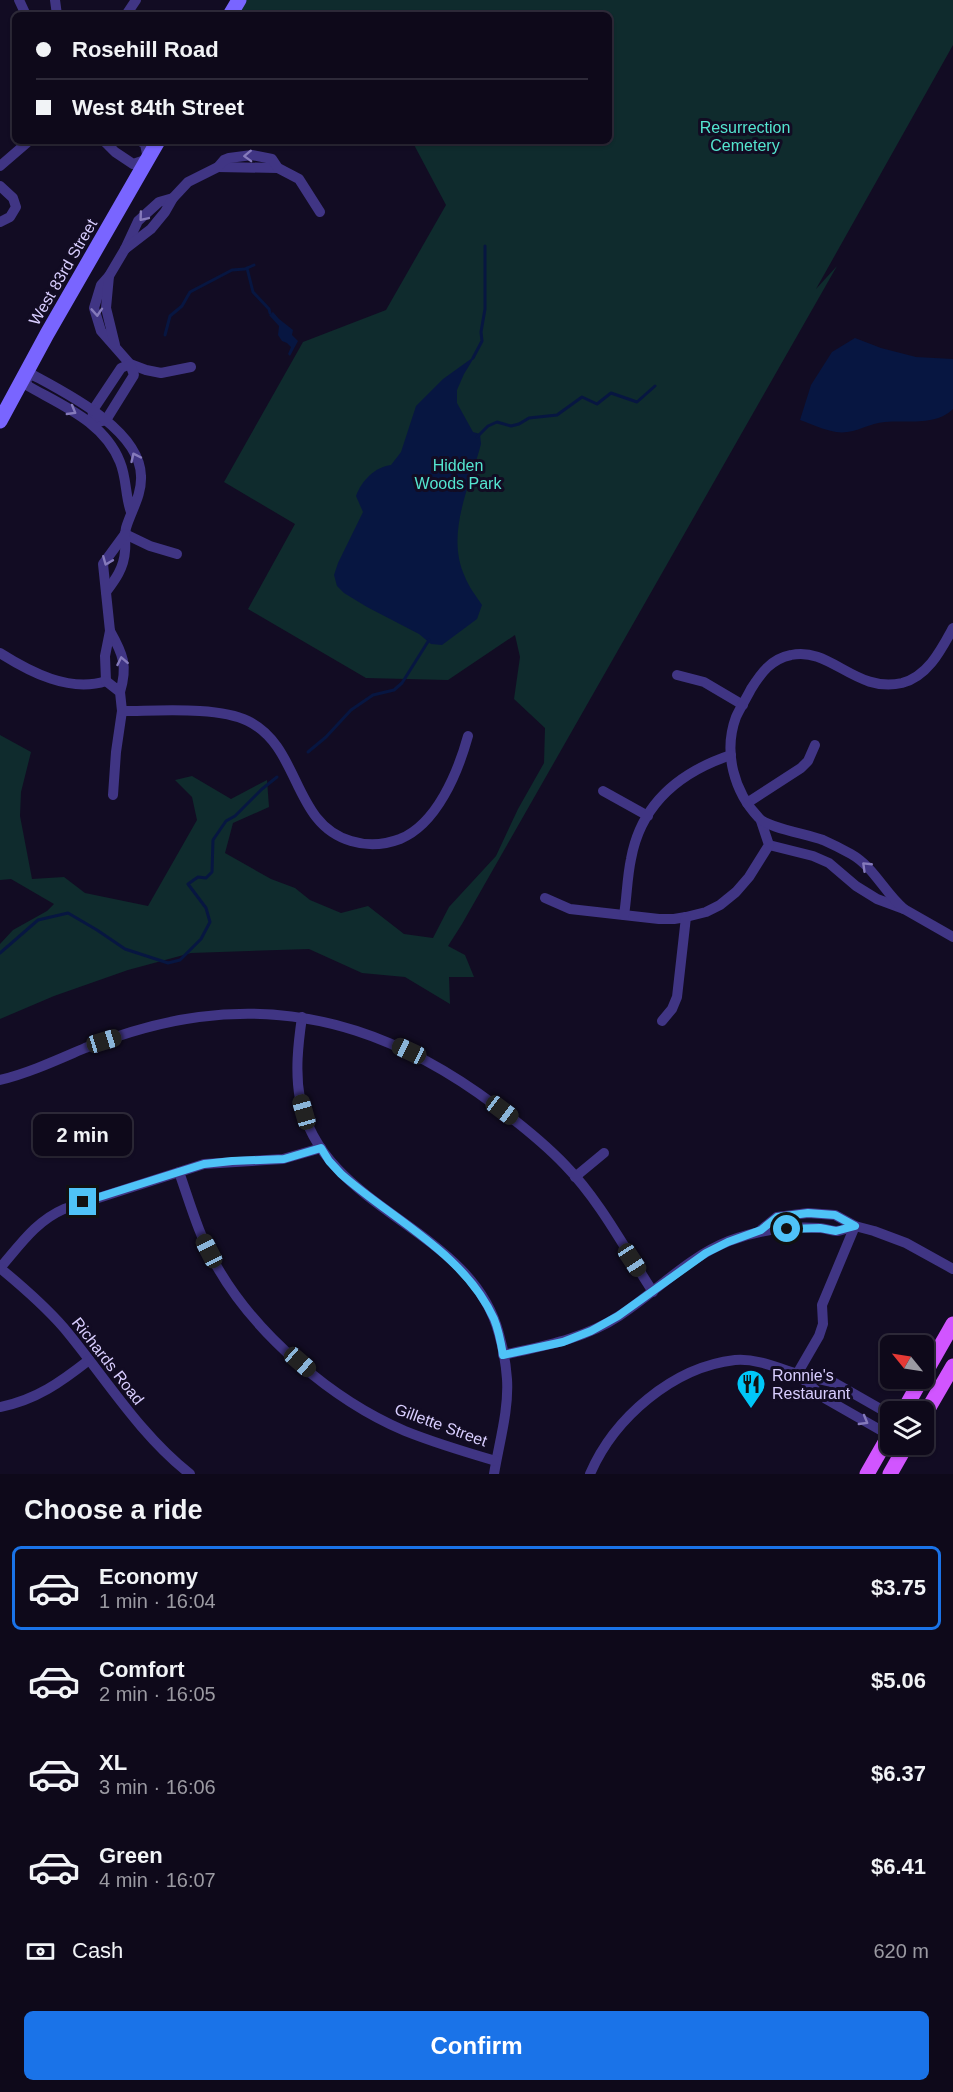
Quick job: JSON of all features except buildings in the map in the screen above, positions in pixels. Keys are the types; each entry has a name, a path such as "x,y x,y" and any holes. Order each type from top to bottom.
{"main road":[{"path":"934,1358 953,1324"},
{"path":"933,1401 953,1366"},
{"path":"867,1474 880,1455"},
{"path":"880,1474 886,1455"},
{"path":"890,1474 901,1455"}],"street":[{"path":"0,166 26,144"},
{"path":"107,144 114,152 133,164 148,159 145,144"},
{"name":"West 83rd Street","path":"0,421 47,334 156,144"},
{"path":"92,424 106,420 134,375 130,364 115,345 106,308 110,276 125,249 151,229 165,212 172,198 188,182 218,167 278,168 299,179 320,212"},
{"path":"0,186 13,198 16,207 10,217 0,222"},
{"path":"92,424 93,410 120,368 130,364 161,373 191,367"},
{"path":"120,692 106,681 105,656 110,631 103,564 124,534 139,497 142,474 136,457 126,440 106,420 33,375 25,378 28,386 92,424 103,434 120,462 131,512"},
{"path":"124,534 150,546 177,554"},
{"path":"106,592 123,564 126,549 124,534"},
{"path":"770,845 761,821 735,783 731,755 733,729 743,705 767,666 779,658 793,654 807,654 821,658 872,684 888,685 904,682 919,675 931,665 953,628"},
{"path":"110,631 125,663 120,692 122,711 113,795"},
{"path":"0,653 33,672 67,683 106,681"},
{"path":"677,675 704,682 743,705"},
{"path":"122,711 223,713 248,720 263,730 278,745 306,804 315,817 327,830 358,844 376,845 392,842 407,836 421,826 432,813 457,769 468,736"},
{"path":"747,803 801,768 815,745"},
{"path":"624,915 631,859 637,838 658,801 677,782 707,763 731,755"},
{"path":"603,791 648,816"},
{"path":"761,821 822,840 851,854 865,863 886,892 904,909"},
{"path":"770,845 813,856 829,863 856,886 877,899 904,909 953,937"},
{"path":"545,898 570,909 666,919 686,917 706,912 720,905 736,892 750,877 770,845"},
{"path":"662,1021 672,1009 677,997 686,917"},
{"path":"0,1080 49,1064 104,1041 151,1027 198,1017 276,1014 302,1017 350,1028 391,1043 426,1060 476,1091 515,1120 565,1165 575,1177 653,1292"},
{"path":"302,1017 297,1076 300,1100 311,1131 329,1161 350,1181 447,1256 466,1275 483,1298 494,1319 507,1379 506,1401 494,1474"},
{"path":"0,1268 32,1230 50,1215 64,1209 204,1164 284,1159 321,1148"},
{"path":"575,1177 604,1153"},
{"name":"Gillette Street","path":"179,1172 201,1236 216,1265 247,1309 286,1351 345,1398 373,1415 442,1445 496,1461"},
{"path":"503,1355 563,1342 591,1331 618,1316 706,1253 761,1230 777,1217 808,1213 835,1215 855,1226 906,1243 953,1269"},
{"path":"798,1374 819,1336 823,1324 822,1305 855,1226"},
{"name":"Richards Road","path":"0,1268 42,1305 147,1434 190,1474"},
{"path":"0,1407 17,1404 39,1395 89,1360"},
{"path":"590,1474 597,1457 618,1427 648,1398 675,1381 710,1365 737,1360 768,1364 835,1383 880,1409"},
{"path":"798,1374 826,1399 880,1430"}],"green space":[{"path":"246,0 953,0 953,45 816,289 837,266 448,946 465,955 474,977 449,977 450,1004 405,977 362,973 309,949 191,953 128,970 54,996 0,1019 0,944 13,930 47,911 54,904 11,879 0,880 0,735 31,752 21,792 20,816 32,879 64,877 85,893 148,906 197,820 192,797 175,780 192,776 231,799 267,780 269,807 233,823 225,853 271,879 295,888 310,900 341,913 368,906 404,934 433,938 449,907 496,856 518,809 544,763 545,728 514,699 520,657 515,635 448,680 366,678 248,609 295,524 224,482 303,342 386,310 446,205 414,144 612,144 612,12 240,12"}],"water":[{"path":"273,312 293,330 292,335 298,341 290,356 288,354 291,347 282,341 278,335 279,326 269,315"},
{"path":"855,338 881,348 916,357 953,359 953,409 930,420 879,423 843,432 827,430 800,420 811,385 832,352"},
{"path":"475,356 457,390 457,403 473,432 480,434 481,444 461,510 458,544 459,561 465,577 482,605 477,619 442,645 431,644 419,634 344,593 337,586 334,575 363,512 356,496 362,485 374,471 391,465 401,452 416,406 443,379"}],"waterway":[{"path":"473,358 482,341 481,332 485,309 485,246"},
{"path":"165,335 170,316 182,306 190,292 232,270 245,269 254,265"},
{"path":"247,268 253,292 270,313"},
{"path":"477,437 488,426 497,422 511,426 529,418 557,415 582,397 597,404 611,393 637,402 655,386"},
{"path":"308,752 326,737 351,710 373,695 394,690 402,683 429,640"},
{"path":"0,953 38,920 68,913 125,949 168,963 180,960 201,939 210,922 206,908 188,884 198,877 206,878 212,872 213,840 226,821 235,816 277,777"}],"place":[{"name":"Ronnie's Restaurant","path":"751,1410"}],"route":[{"path":"83,1202 204,1164 284,1159 321,1148 329,1161 358,1189 447,1256 466,1275 483,1298 494,1319 503,1355 563,1342 591,1331 618,1316 706,1253 761,1230 777,1217 808,1213 835,1215 855,1226 836,1231 820,1228 787,1229"}],"park label":[{"name":"Resurrection Cemetery","path":"745,136"},
{"name":"Hidden Woods Park","path":"458,474"}]}
